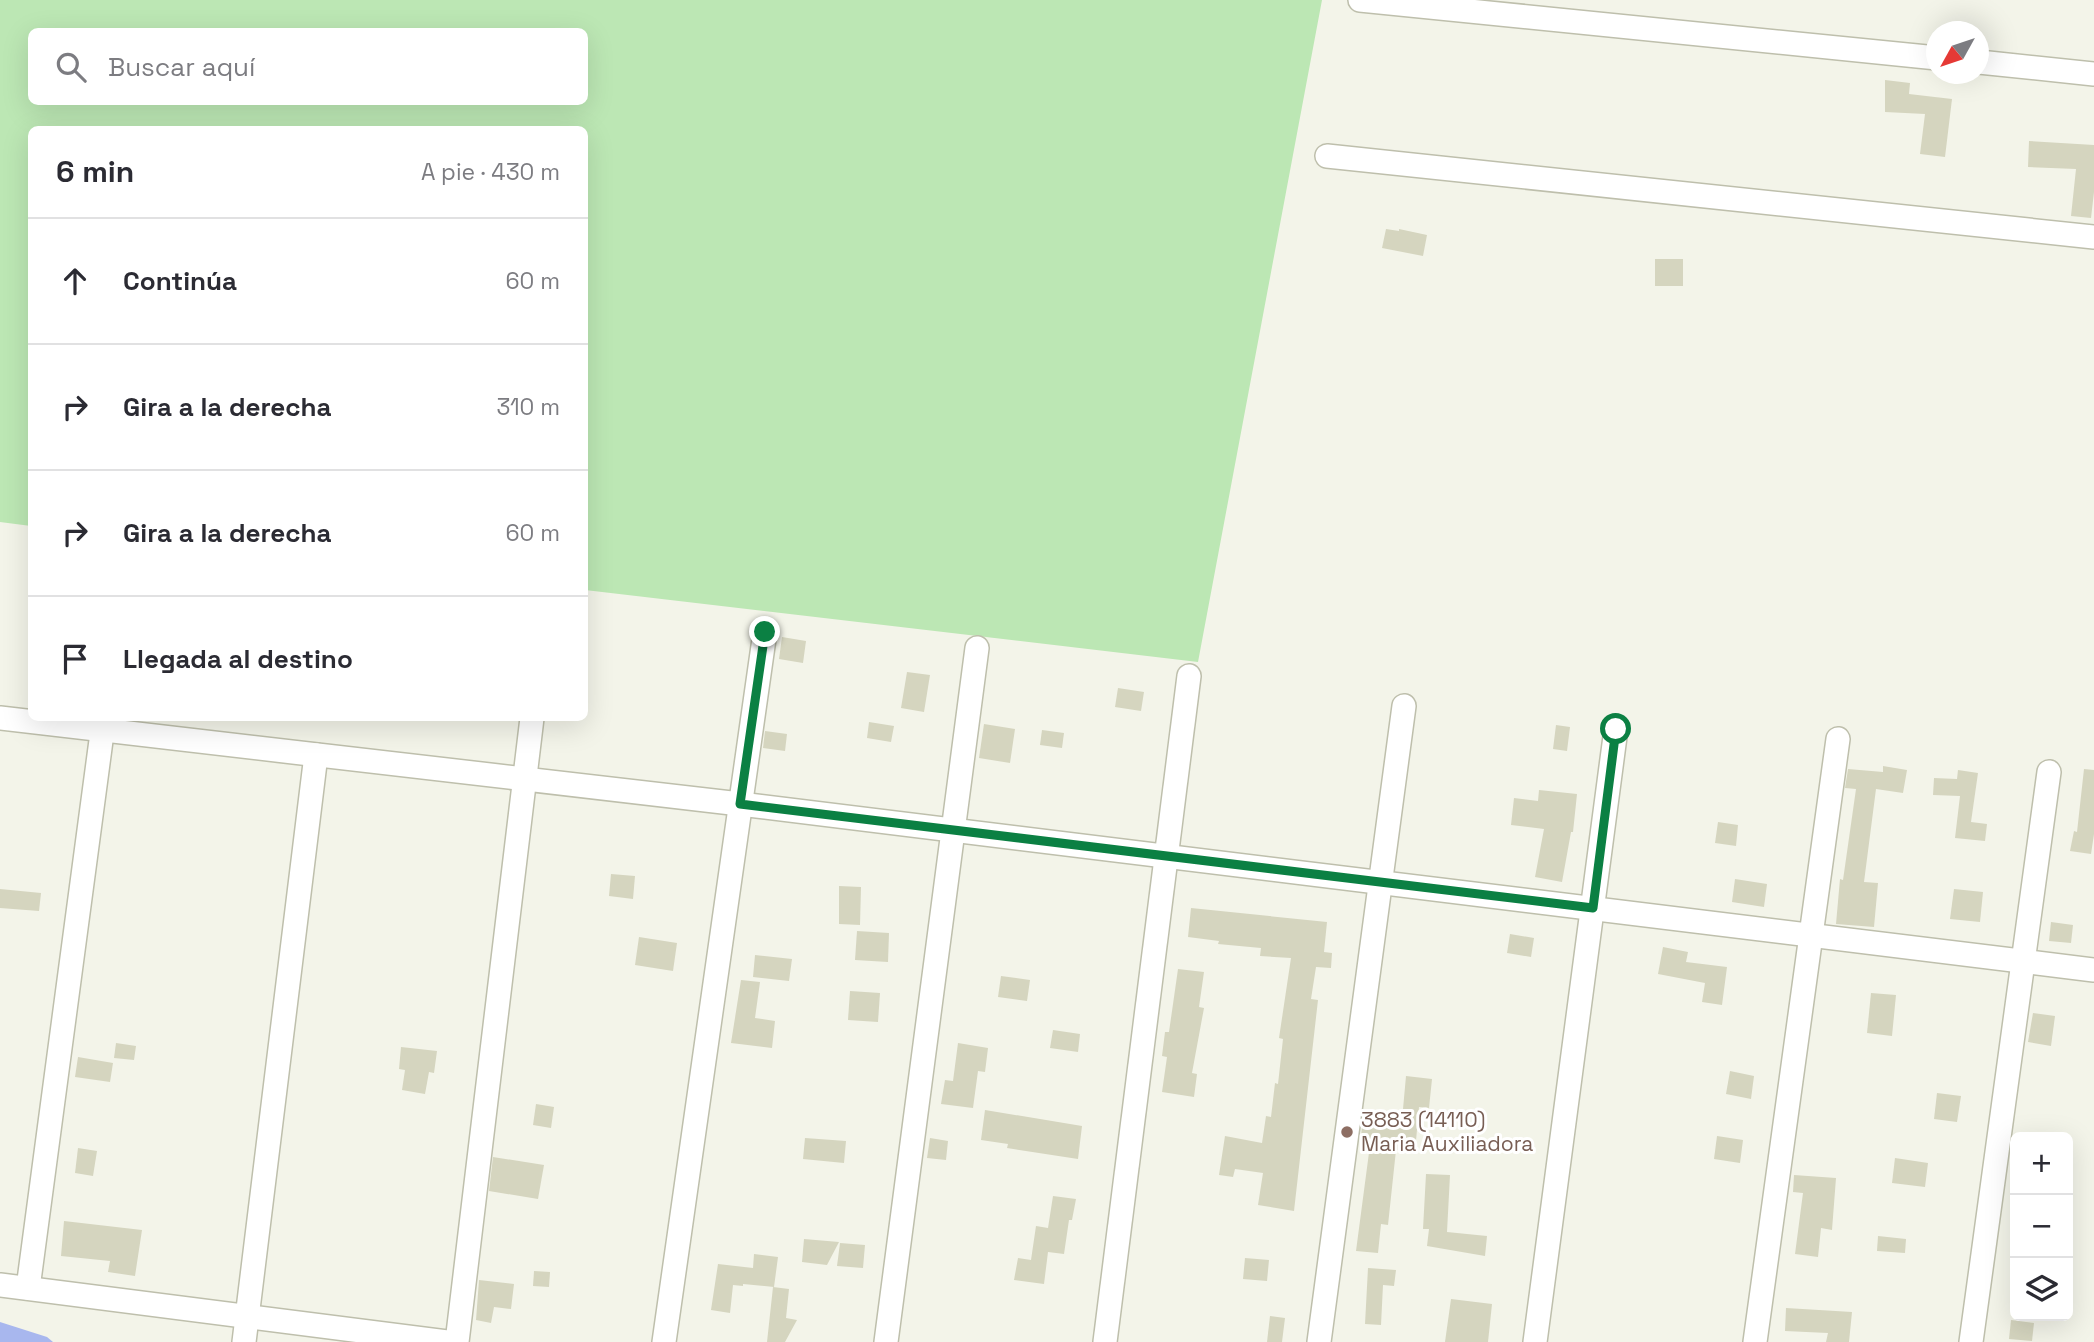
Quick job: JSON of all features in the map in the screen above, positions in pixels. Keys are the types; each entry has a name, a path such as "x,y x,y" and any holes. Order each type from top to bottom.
{"street":[{"path":"1360,0 1926,57"},
{"path":"1989,63 2094,74"},
{"path":"1327,156 2094,237"},
{"path":"663,1342 765,632"},
{"path":"886,1342 977,648"},
{"path":"1105,1342 1189,676"},
{"path":"1320,1342 1404,706"},
{"path":"0,718 28,720"},
{"path":"52,721 104,724 316,755 740,804 2094,970"},
{"path":"457,1342 532,721"},
{"path":"28,1288 104,724"},
{"path":"1535,1342 1616,729"},
{"path":"1755,1342 1838,739"},
{"path":"244,1342 316,755"},
{"path":"1971,1342 2049,772"},
{"path":"0,1285 447,1342"}],"green space":[{"path":"0,0 1322,0 1198,662 588,590 588,126 28,126 28,526 0,522"}],"water":[{"path":"0,1322 47,1337 53,1342 0,1342"}],"building":[{"path":"1885,80 1910,83 1909,94 1952,99 1945,157 1920,154 1925,114 1885,112"},
{"path":"2029,141 2094,145 2091,218 2071,216 2076,169 2028,167"},
{"path":"1386,229 1427,235 1423,256 1382,248"},
{"path":"1655,259 1683,259 1683,286 1655,286"},
{"path":"782,637 806,641 803,663 779,659"},
{"path":"907,672 930,675 924,712 901,708"},
{"path":"1118,688 1144,692 1141,711 1115,707"},
{"path":"869,722 894,726 891,742 867,738"},
{"path":"984,724 1015,729 1010,763 979,758"},
{"path":"1556,725 1570,727 1567,751 1553,749"},
{"path":"1042,730 1064,733 1062,748 1040,745"},
{"path":"765,731 787,734 785,751 763,748"},
{"path":"1883,766 1907,770 1903,793 1876,789 1864,882 1878,883 1874,927 1836,924 1840,879 1843,880 1856,789 1845,788 1848,769 1883,772"},
{"path":"2084,769 2094,770 2094,834 2091,854 2070,851 2074,831 2077,832"},
{"path":"1958,770 1978,773 1971,822 1987,824 1985,841 1955,838 1960,796 1933,795 1934,778 1957,779"},
{"path":"1539,790 1577,794 1573,832 1562,882 1535,877 1544,829 1511,825 1514,798 1538,801"},
{"path":"1718,822 1738,825 1736,846 1715,843"},
{"path":"611,874 635,876 633,899 609,896"},
{"path":"1735,879 1767,884 1764,907 1732,902"},
{"path":"839,886 861,887 860,925 839,924"},
{"path":"0,889 41,893 39,911 0,908"},
{"path":"1954,889 1983,892 1980,922 1950,919"},
{"path":"1191,908 1327,922 1324,952 1332,953 1331,968 1316,967 1311,999 1318,1000 1294,1211 1258,1205 1263,1173 1235,1169 1233,1177 1219,1175 1225,1136 1262,1143 1266,1116 1271,1117 1275,1083 1278,1084 1283,1039 1279,1038 1291,958 1260,956 1261,948 1218,944 1219,941 1188,937"},
{"path":"2051,922 2073,925 2071,943 2049,941"},
{"path":"857,931 889,933 888,962 855,960"},
{"path":"1510,934 1534,938 1531,957 1507,953"},
{"path":"639,937 677,943 673,971 635,965"},
{"path":"1663,947 1688,952 1686,962 1727,967 1722,1005 1702,1002 1705,983 1658,974"},
{"path":"755,955 792,959 789,981 753,977"},
{"path":"1178,969 1204,972 1199,1007 1204,1008 1192,1073 1197,1074 1194,1097 1162,1092 1167,1057 1162,1056 1165,1032 1169,1032"},
{"path":"1001,976 1030,980 1027,1001 998,997"},
{"path":"741,980 760,982 755,1018 775,1021 772,1048 731,1043"},
{"path":"850,991 880,993 878,1022 848,1020"},
{"path":"1871,993 1896,995 1892,1036 1867,1033"},
{"path":"2033,1013 2055,1016 2051,1046 2028,1042"},
{"path":"1053,1030 1080,1034 1078,1052 1050,1048"},
{"path":"116,1043 136,1046 134,1060 114,1058"},
{"path":"958,1043 988,1048 985,1072 978,1071 973,1108 941,1104 945,1080 953,1081"},
{"path":"401,1047 437,1051 434,1073 429,1072 425,1094 402,1090 405,1070 399,1069"},
{"path":"78,1057 113,1063 110,1082 75,1077"},
{"path":"1730,1071 1754,1076 1751,1099 1726,1094"},
{"path":"1406,1076 1432,1079 1429,1108 1419,1107 1415,1152 1396,1150 1388,1225 1381,1224 1378,1253 1356,1251 1370,1145 1360,1144 1363,1119 1393,1122 1393,1119 1402,1120"},
{"path":"1937,1093 1961,1096 1957,1122 1934,1119"},
{"path":"536,1104 554,1107 551,1128 533,1125"},
{"path":"985,1110 1082,1126 1078,1159 1007,1148 1008,1144 981,1140"},
{"path":"1717,1136 1743,1140 1740,1163 1714,1159"},
{"path":"805,1138 846,1141 844,1163 803,1159"},
{"path":"930,1138 948,1141 946,1160 927,1158"},
{"path":"78,1148 97,1151 93,1176 75,1173"},
{"path":"493,1157 544,1165 538,1199 489,1191"},
{"path":"1895,1158 1928,1163 1925,1187 1892,1183"},
{"path":"1426,1174 1450,1175 1447,1232 1487,1236 1485,1256 1427,1246 1429,1229 1423,1229"},
{"path":"1794,1175 1836,1178 1832,1230 1821,1228 1818,1257 1795,1254 1803,1193 1793,1192"},
{"path":"1053,1196 1076,1199 1072,1220 1069,1220 1064,1254 1048,1252 1044,1284 1014,1280 1018,1258 1031,1260 1036,1226 1048,1228"},
{"path":"64,1221 142,1230 135,1276 108,1272 110,1261 61,1256"},
{"path":"1878,1236 1906,1239 1905,1253 1877,1251"},
{"path":"804,1239 839,1242 827,1265 802,1262"},
{"path":"840,1243 865,1245 863,1268 837,1266"},
{"path":"754,1254 778,1257 774,1287 733,1285 730,1313 711,1310 718,1264 753,1268"},
{"path":"1245,1258 1269,1260 1267,1281 1243,1279"},
{"path":"1368,1268 1396,1270 1394,1286 1383,1285 1381,1325 1365,1324"},
{"path":"534,1271 550,1272 549,1287 533,1286"},
{"path":"479,1280 514,1284 511,1309 494,1307 491,1323 476,1320"},
{"path":"773,1287 789,1289 786,1318 797,1320 785,1342 767,1342"},
{"path":"1451,1299 1492,1304 1488,1342 1445,1342"},
{"path":"1786,1308 1852,1312 1849,1342 1826,1342 1828,1333 1785,1331"},
{"path":"1270,1316 1285,1318 1282,1342 1267,1342"},
{"path":"2011,1321 2034,1323 2032,1341 2009,1339"}],"place":[{"name":"3883 (14110) Maria Auxiliadora","path":"1347,1132"}],"route":[{"path":"765,632 740,804 1593,908 1616,729"}]}
